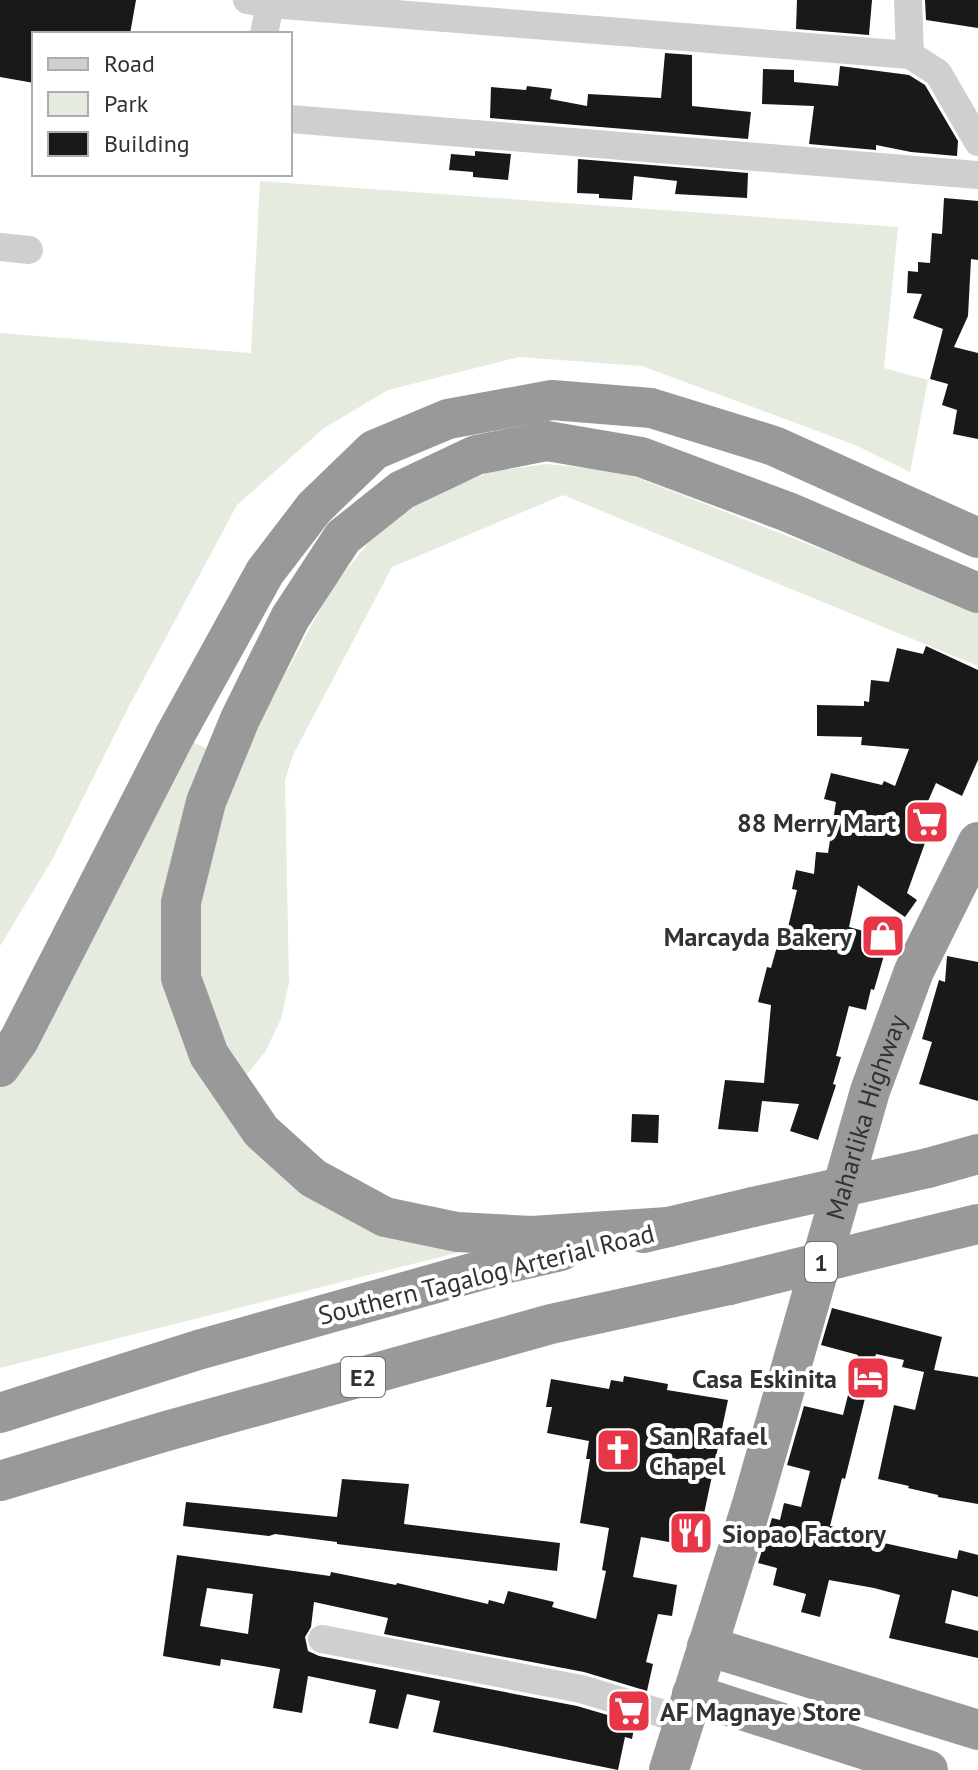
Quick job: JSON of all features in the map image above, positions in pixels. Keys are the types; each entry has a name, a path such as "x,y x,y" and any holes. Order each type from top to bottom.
{"highway":[{"path":"0,1067 19,1040 167,751 265,572 314,508 374,450 448,419 552,400 651,408 774,446 978,538"},
{"path":"668,1227 532,1236 457,1232 385,1217 313,1178 261,1131 209,1055 181,978 181,902 206,802 240,719 290,618 343,537 402,490 476,455 547,441 641,457 788,512 978,593"},
{"name":"Maharlika Highway","path":"669,1770 752,1504 870,1091 914,971 978,842"},
{"name":"Southern Tagalog Arterial Road","path":"0,1413 198,1350 489,1268 978,1154"},
{"name":"E2","path":"0,1481 163,1432 551,1324 729,1285 978,1224"},
{"path":"707,1646 978,1730"},
{"path":"688,1707 928,1770"}],"street":[{"path":"908,0 910,55"},
{"path":"264,32 262,1 910,55 938,73 978,142"},
{"path":"292,119 978,175"},
{"path":"0,247 29,250"},
{"path":"322,1639 688,1707"}],"green space":[{"path":"260,181 898,227 884,368 928,380 910,472 855,445 642,366 519,357 388,390 324,428 237,505 128,708 52,860 0,946 0,333 251,353"},
{"path":"546,464 620,471 978,610 978,666 563,495 392,567 293,755 285,780 289,983 281,1019 265,1052 243,1079 210,1022 193,958 214,807 331,589 374,536 426,496 491,472"},
{"path":"191,741 212,751 168,927 291,1176 484,1246 0,1368 0,1086"}],"building":[{"path":"0,0 136,0 130,32 32,32 32,83 0,77"},
{"path":"797,0 872,0 869,35 796,29"},
{"path":"925,0 978,0 978,28 926,20"},
{"path":"665,53 692,55 692,106 751,112 748,139 490,118 491,87 552,89 550,99 587,106 588,94 661,98"},
{"path":"840,66 909,75 925,85 958,141 957,156 876,145 876,150 809,144 814,106 762,104 763,69 794,70 794,82 838,86"},
{"path":"475,151 511,154 508,180 473,177 473,172 449,170 451,154 475,156"},
{"path":"578,159 748,173 747,198 675,194 677,181 634,176 632,200 577,193"},
{"path":"944,198 978,201 978,260 971,259 968,316 954,347 978,353 978,439 953,434 957,410 942,405 948,384 930,379 943,329 913,318 922,294 907,293 908,271 918,272 918,262 930,263 932,233 942,234"},
{"path":"926,646 978,670 978,760 962,796 936,783 918,824 930,829 907,893 917,900 905,917 858,885 849,927 889,938 866,1010 849,1006 836,1056 841,1057 833,1084 836,1085 818,1140 790,1131 799,1104 762,1101 758,1132 718,1129 725,1080 764,1083 771,1005 758,1002 767,967 771,968 778,943 784,944 797,890 792,889 796,870 814,874 816,852 828,853 836,802 824,799 831,773 882,785 884,781 895,786 909,749 861,745 862,737 817,736 817,705 864,706 864,701 869,702 871,680 889,682 897,648 923,654"},
{"path":"947,956 978,962 978,1101 919,1084 932,1042 922,1039 939,980 945,982"},
{"path":"632,1114 659,1115 658,1143 631,1142"},
{"path":"832,1308 942,1337 934,1370 978,1377 978,1504 938,1497 878,1479 894,1405 915,1410 924,1372 902,1367 904,1360 876,1354 830,1526 862,1533 861,1538 957,1559 959,1550 978,1555 978,1597 952,1590 945,1623 978,1631 978,1658 889,1638 900,1595 874,1588 829,1580 820,1617 801,1612 806,1594 773,1585 777,1568 758,1563 772,1518 780,1520 784,1503 801,1507 810,1471 787,1465 804,1406 843,1415 858,1355 821,1345"},
{"path":"624,1376 668,1384 667,1390 728,1400 697,1547 641,1537 633,1577 677,1585 672,1616 658,1614 646,1662 653,1664 647,1691 584,1672 384,1634 388,1618 314,1602 311,1627 305,1637 308,1651 319,1656 577,1706 635,1723 632,1739 625,1737 618,1770 433,1732 440,1701 407,1694 398,1729 369,1723 376,1690 308,1676 302,1713 273,1708 280,1669 221,1659 220,1666 163,1656 177,1555 330,1576 331,1572 397,1583 488,1604 489,1600 504,1604 508,1591 554,1602 552,1607 596,1619 606,1571 602,1570 609,1528 580,1523 590,1459 586,1459 589,1441 547,1433 552,1407 546,1407 551,1379 609,1389 611,1380 623,1382","holes":["207,1588 253,1594 248,1634 200,1626"]},
{"path":"342,1479 409,1484 404,1524 560,1543 557,1571 275,1534 269,1536 183,1526 186,1502 337,1517"}],"place":[{"name":"88 Merry Mart","path":"927,822"},
{"name":"Marcayda Bakery","path":"883,936"},
{"name":"Casa Eskinita","path":"868,1378"},
{"name":"San Rafael Chapel","path":"618,1450"},
{"name":"Siopao Factory","path":"691,1533"},
{"name":"AF Magnaye Store","path":"629,1711"}]}
